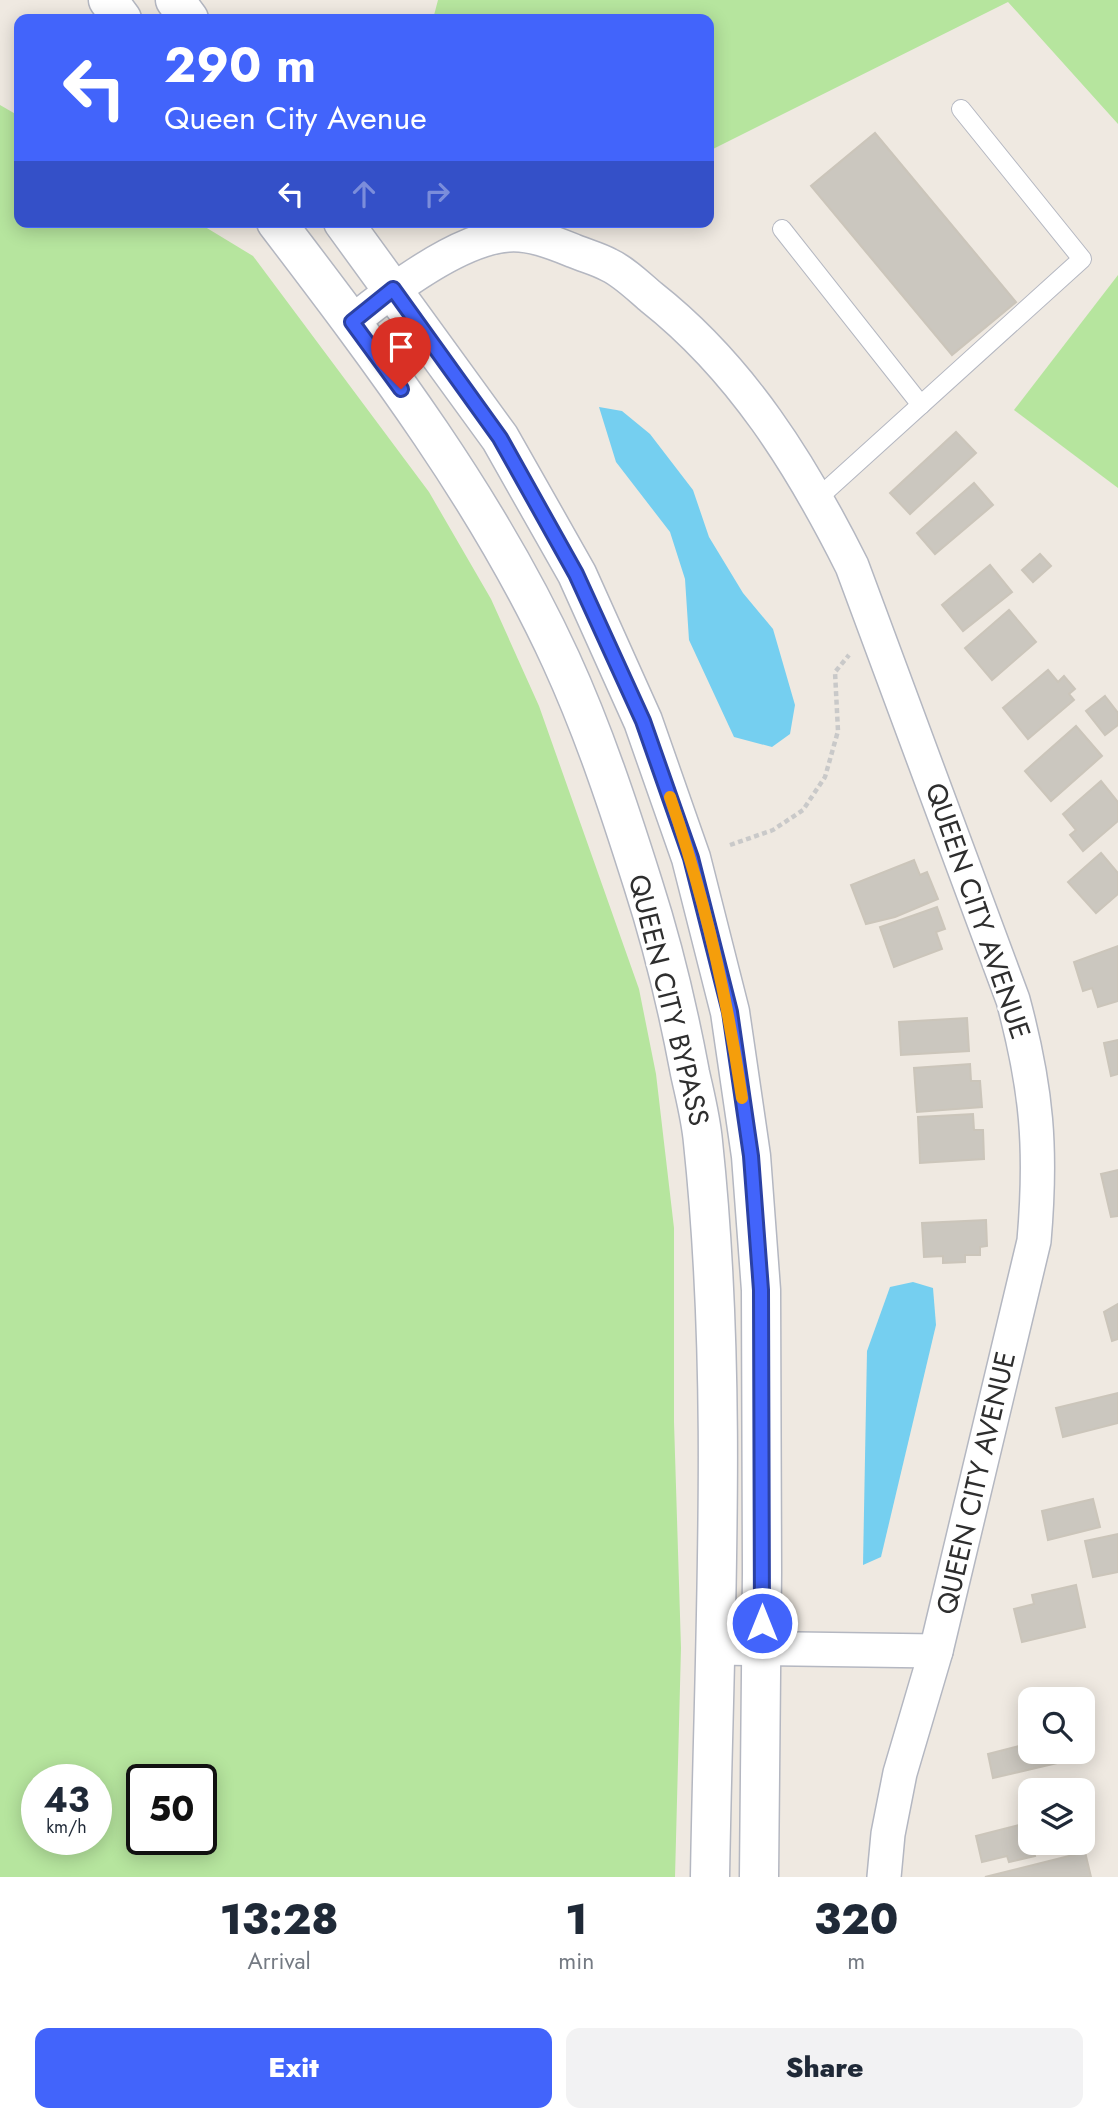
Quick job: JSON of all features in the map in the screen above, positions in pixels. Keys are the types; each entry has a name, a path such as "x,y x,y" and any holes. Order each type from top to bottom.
{"main road":[{"path":"281,228 352,322"},
{"path":"347,228 393,289"},
{"name":"QUEEN CITY BYPASS","path":"393,289 500,438 576,574 643,721 691,858 730,1012 751,1156 761,1290 762,1649"},
{"name":"QUEEN CITY BYPASS","path":"352,322 440,446 503,550 560,659 614,793 658,931 680,1020 703,1139 713,1279 718,1415 710,1877"},
{"path":"759,1877 762,1649"}],"street":[{"name":"QUEEN CITY AVENUE","path":"352,322 393,289 459,249 508,235 546,240 611,265 669,312 723,363 769,421 818,498 852,566 1013,1000 1029,1059 1038,1119 1039,1180 1034,1241 936,1651 900,1773 888,1835 884,1877"},
{"path":"716,1648 936,1651"}],"lane":[{"path":"818,498 1082,259 961,109"},
{"path":"782,229 921,405"}],"path":[{"path":"730,845 773,830 803,810 825,777 838,731 835,672 851,652"}],"green space":[{"path":"438,0 1118,0 1118,124 1008,2 714,149 714,14 434,14"},
{"path":"0,105 14,113 14,228 207,228 253,256 429,492 491,599 539,706 639,989 656,1074 674,1228 674,1422 681,1648 675,1877 0,1877"},
{"path":"1118,275 1118,488 1014,410"}],"water":[{"path":"599,407 622,411 650,434 693,490 709,537 743,593 773,629 795,705 790,734 772,747 734,737 689,640 685,579 670,532 616,462"},
{"path":"913,1282 933,1288 936,1325 881,1557 863,1565 867,1351 890,1287"}],"building":[{"path":"875,133 1016,302 952,355 811,186"},
{"path":"956,432 976,453 910,514 890,493"},
{"path":"974,483 993,505 935,554 917,533"},
{"path":"1040,554 1051,566 1033,582 1022,570"},
{"path":"990,565 1012,592 963,631 942,605"},
{"path":"1009,610 1036,642 992,680 965,648"},
{"path":"1048,670 1058,682 1064,676 1075,689 1069,694 1074,700 1028,739 1003,708"},
{"path":"1105,696 1118,713 1118,725 1105,735 1086,711"},
{"path":"1076,726 1102,756 1051,801 1025,771"},
{"path":"1101,781 1118,802 1118,821 1083,851 1070,835 1076,830 1063,814"},
{"path":"1101,853 1118,873 1118,894 1096,913 1068,882"},
{"path":"914,860 920,875 927,872 938,899 895,917 866,924 851,885"},
{"path":"937,907 945,929 936,932 942,949 894,967 880,927"},
{"path":"1118,946 1118,1001 1098,1007 1092,988 1083,991 1074,962"},
{"path":"967,1018 969,1051 901,1055 899,1022"},
{"path":"1118,1040 1118,1074 1111,1076 1104,1043"},
{"path":"970,1064 971,1081 980,1081 982,1107 917,1112 914,1068"},
{"path":"973,1114 974,1130 983,1130 984,1159 920,1163 918,1117"},
{"path":"1118,1170 1118,1216 1111,1217 1101,1174"},
{"path":"986,1220 987,1246 980,1247 980,1255 965,1255 965,1262 943,1263 943,1256 924,1257 922,1223"},
{"path":"1118,1304 1118,1339 1112,1341 1104,1312"},
{"path":"1118,1393 1118,1423 1063,1437 1056,1408"},
{"path":"1093,1499 1100,1527 1048,1540 1042,1511"},
{"path":"1118,1534 1118,1572 1093,1577 1085,1541"},
{"path":"1076,1585 1085,1627 1022,1642 1014,1609 1034,1604 1032,1595"},
{"path":"1018,1746 1018,1764 1053,1764 993,1778 988,1754"},
{"path":"1018,1825 1018,1855 1035,1856 1009,1862 1007,1856 982,1862 976,1836"},
{"path":"1073,1855 1086,1855 1091,1877 985,1877"}],"slow traffic":[{"path":"670,797 691,858 730,1012 742,1098"}],"route":[{"path":"401,389 352,322 393,289 500,438 576,574 643,721 691,858 730,1012 751,1156 761,1290 762,1623"}]}
